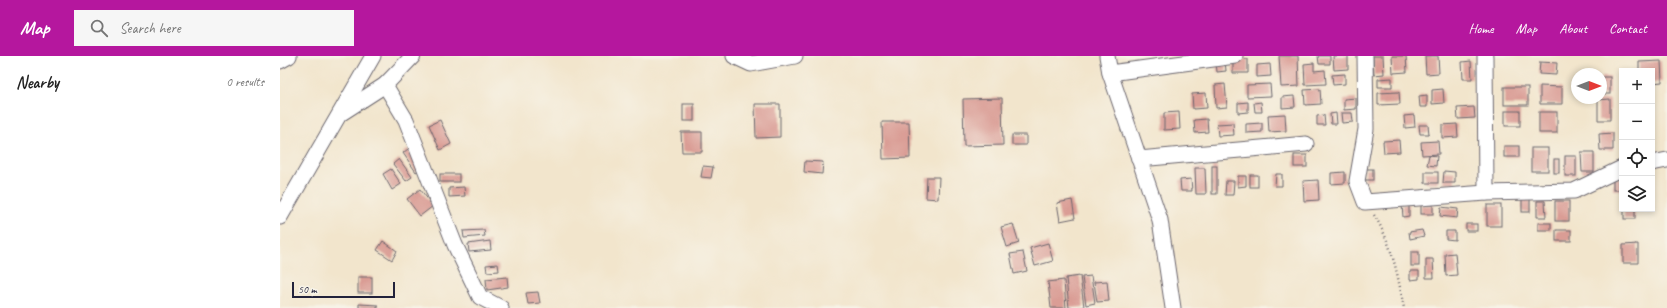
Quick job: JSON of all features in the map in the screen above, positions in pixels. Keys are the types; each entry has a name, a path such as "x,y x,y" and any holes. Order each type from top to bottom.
{"street":[{"path":"280,61 289,56"},
{"path":"280,217 373,56"},
{"path":"338,116 385,86 413,56"},
{"path":"734,56 751,60 795,56"},
{"path":"1107,56 1110,73 1160,220 1173,308"},
{"path":"1110,73 1234,56"},
{"path":"1365,56 1366,129 1357,181 1365,202 1486,193 1574,191 1619,169"},
{"path":"1485,56 1486,193"},
{"path":"385,86 406,120 455,245 480,297 501,308"},
{"path":"1139,159 1306,144"},
{"path":"1655,162 1667,160"}],"path":[{"path":"1365,202 1382,227 1397,268 1404,308"}],"building":[{"path":"1279,56 1298,56 1299,86 1281,87"},
{"path":"1318,56 1330,56 1330,64 1319,64"},
{"path":"1333,56 1348,56 1348,69 1334,70"},
{"path":"1373,56 1383,56 1384,74 1374,75"},
{"path":"1392,56 1406,56 1407,72 1393,73"},
{"path":"1425,56 1438,56 1439,73 1426,74"},
{"path":"1248,59 1248,73 1233,73 1233,60"},
{"path":"1225,60 1226,71 1217,72 1216,61"},
{"path":"1471,61 1472,79 1463,79 1462,62"},
{"path":"1661,61 1662,82 1655,83 1655,68 1639,68 1639,62"},
{"path":"1540,62 1557,63 1556,75 1539,74"},
{"path":"1314,63 1314,71 1325,70 1326,84 1305,85 1304,64"},
{"path":"1270,64 1271,76 1257,77 1257,65"},
{"path":"1345,74 1345,84 1333,85 1332,75"},
{"path":"1607,77 1610,77 1610,94 1607,94"},
{"path":"1392,78 1392,87 1378,87 1378,79"},
{"path":"1225,84 1227,107 1216,108 1215,85"},
{"path":"1270,84 1271,96 1247,97 1247,85"},
{"path":"1540,86 1562,87 1562,104 1540,104"},
{"path":"1504,87 1528,87 1528,105 1504,105"},
{"path":"1320,89 1321,104 1305,105 1304,90"},
{"path":"1443,89 1444,103 1432,104 1432,90"},
{"path":"1399,92 1400,104 1378,105 1378,93"},
{"path":"1206,93 1207,108 1193,109 1192,94"},
{"path":"1427,95 1427,107 1420,107 1419,96"},
{"path":"1294,96 1295,107 1282,108 1282,97"},
{"path":"1002,98 1003,145 964,146 963,99"},
{"path":"1356,98 1356,109 1344,110 1344,99"},
{"path":"1607,99 1610,99 1610,120 1598,120 1598,104 1607,104"},
{"path":"1248,102 1248,112 1238,113 1238,103"},
{"path":"1261,102 1262,112 1255,112 1254,103"},
{"path":"683,104 694,104 694,121 683,121"},
{"path":"755,104 780,104 780,137 756,138"},
{"path":"1474,107 1475,118 1458,119 1457,108"},
{"path":"1505,111 1520,111 1520,126 1505,126"},
{"path":"1179,112 1180,129 1164,130 1164,113"},
{"path":"1539,112 1557,112 1557,133 1539,133"},
{"path":"1336,113 1337,124 1331,124 1330,114"},
{"path":"1341,113 1352,113 1353,122 1342,123"},
{"path":"1285,114 1286,131 1269,132 1268,115"},
{"path":"1324,115 1325,125 1317,125 1317,116"},
{"path":"1414,115 1415,127 1405,128 1404,116"},
{"path":"1207,119 1208,132 1195,133 1194,120"},
{"path":"440,120 451,144 440,150 429,125"},
{"path":"882,122 909,122 910,158 883,159"},
{"path":"1233,123 1234,135 1218,136 1217,124"},
{"path":"1262,123 1262,132 1246,133 1246,124"},
{"path":"1457,124 1458,137 1442,138 1442,125"},
{"path":"1419,125 1428,125 1429,134 1420,134"},
{"path":"681,132 702,132 702,152 682,152"},
{"path":"1613,133 1613,150 1600,150 1599,134"},
{"path":"1012,135 1026,135 1026,145 1012,145"},
{"path":"1399,140 1400,152 1384,153 1383,141"},
{"path":"1438,141 1439,154 1422,155 1421,142"},
{"path":"1504,146 1519,146 1519,157 1504,157"},
{"path":"1531,148 1548,148 1548,171 1531,171"},
{"path":"408,149 421,169 416,172 403,153"},
{"path":"1581,152 1594,152 1594,172 1582,172"},
{"path":"1294,155 1307,155 1307,167 1294,167"},
{"path":"1429,155 1437,156 1436,166 1427,165"},
{"path":"1565,156 1576,156 1576,176 1565,176"},
{"path":"399,159 412,177 406,181 393,164"},
{"path":"1554,159 1559,159 1559,173 1554,173"},
{"path":"805,161 823,162 822,174 804,172"},
{"path":"703,166 713,167 711,178 701,177"},
{"path":"1212,166 1217,166 1217,194 1212,194"},
{"path":"1195,168 1205,168 1206,194 1196,194"},
{"path":"391,169 401,184 392,190 383,174"},
{"path":"1365,169 1373,169 1373,180 1365,180"},
{"path":"1444,171 1455,172 1455,183 1443,183"},
{"path":"1345,172 1345,183 1331,184 1331,173"},
{"path":"1425,172 1438,172 1438,183 1425,183"},
{"path":"440,174 459,174 459,182 440,182"},
{"path":"1276,174 1282,174 1282,186 1275,186"},
{"path":"1250,175 1258,175 1258,187 1250,187"},
{"path":"1238,176 1246,176 1246,186 1238,187"},
{"path":"927,177 939,177 938,199 926,198"},
{"path":"1613,178 1619,178 1619,190 1613,190"},
{"path":"1191,179 1192,191 1181,191 1180,180"},
{"path":"1318,180 1319,200 1304,201 1303,181"},
{"path":"1226,181 1234,181 1233,195 1225,195"},
{"path":"464,187 465,196 449,197 449,188"},
{"path":"420,189 433,206 420,216 407,199"},
{"path":"1522,199 1530,199 1530,212 1522,212"},
{"path":"1072,200 1075,218 1060,221 1057,203"},
{"path":"1537,201 1545,201 1546,217 1537,217"},
{"path":"1555,201 1569,201 1569,221 1555,221"},
{"path":"1409,204 1409,216 1403,217 1402,205"},
{"path":"1421,205 1433,205 1433,214 1421,214"},
{"path":"1487,205 1501,205 1501,226 1487,226"},
{"path":"1441,207 1458,209 1457,218 1440,216"},
{"path":"1624,212 1635,212 1635,219 1624,219"},
{"path":"1538,223 1551,223 1551,230 1538,230"},
{"path":"1013,224 1019,243 1007,247 1001,227"},
{"path":"1466,224 1477,224 1477,231 1466,231"},
{"path":"484,230 485,236 464,238 463,231"},
{"path":"1422,230 1424,236 1410,239 1409,232"},
{"path":"1556,230 1571,230 1571,241 1556,241"},
{"path":"1446,231 1455,231 1455,240 1446,239"},
{"path":"383,241 397,251 392,260 377,250"},
{"path":"490,241 491,250 469,252 468,244"},
{"path":"1048,243 1053,261 1035,266 1030,248"},
{"path":"1638,244 1638,263 1623,263 1623,245"},
{"path":"1023,252 1027,271 1014,274 1010,254"},
{"path":"1411,252 1419,252 1419,266 1411,266"},
{"path":"1455,253 1457,275 1446,276 1445,254"},
{"path":"1426,259 1433,259 1434,278 1426,278"},
{"path":"498,264 499,271 487,272 486,265"},
{"path":"1410,271 1419,271 1419,279 1410,280"},
{"path":"1080,276 1084,307 1069,308 1066,278"},
{"path":"1091,276 1095,303 1086,305 1082,277"},
{"path":"358,277 372,277 372,293 358,293"},
{"path":"507,277 508,287 487,290 486,279"},
{"path":"1064,280 1066,308 1051,308 1048,282"},
{"path":"1107,281 1109,301 1097,302 1094,282"},
{"path":"538,292 540,303 528,304 526,293"},
{"path":"359,304 378,305 378,308 359,308"}]}
